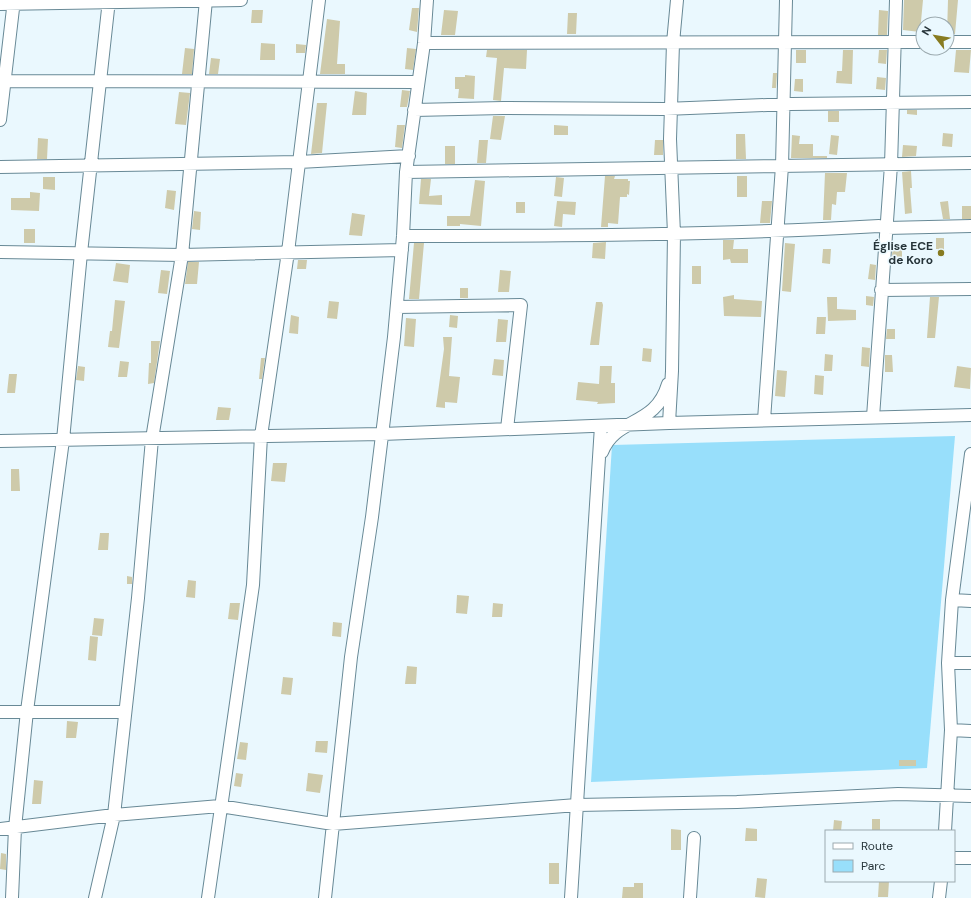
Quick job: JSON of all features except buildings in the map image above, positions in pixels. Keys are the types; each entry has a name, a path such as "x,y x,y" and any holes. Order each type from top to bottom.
{"street":[{"path":"95,898 114,815 124,712 138,598 152,439 182,255 206,0"},
{"path":"0,4 14,2 241,0"},
{"path":"208,898 252,585 261,436 288,252 319,0"},
{"path":"325,898 351,657 372,517 397,307 403,236 406,172 424,43 427,0"},
{"path":"669,423 672,371 674,234 671,168 671,109 673,43 677,0"},
{"path":"764,420 775,256 779,231 786,0"},
{"path":"873,418 891,165 896,0"},
{"path":"12,898 15,828 27,711 63,440 81,253 109,1"},
{"path":"0,120 2,81 14,2"},
{"path":"424,43 915,42"},
{"path":"955,42 971,42"},
{"path":"2,81 418,82"},
{"path":"414,110 503,108 671,109 783,105 971,102"},
{"path":"0,167 299,162 409,156"},
{"path":"406,172 971,164"},
{"path":"403,236 602,236 779,231 879,226 887,228 971,226"},
{"path":"0,252 182,255 402,250"},
{"path":"881,290 971,289"},
{"path":"397,307 521,305 507,429"},
{"path":"599,461 611,436 629,424 647,416 658,404 666,391 672,371"},
{"path":"0,440 152,439 382,434 629,424 971,415"},
{"path":"571,898 601,426"},
{"path":"944,830 951,730 948,663 952,600 966,537 971,454"},
{"path":"952,600 971,600"},
{"path":"948,663 971,664"},
{"path":"0,712 124,712"},
{"path":"951,730 971,731"},
{"path":"0,829 114,815 220,806 333,824 577,805 737,802 898,794 971,796"},
{"path":"690,898 694,838"},
{"path":"955,858 971,858"},
{"path":"939,898 941,882"}],"green space":[{"path":"955,436 927,768 591,782 612,445"}],"place":[{"name":"Église ECE de Koro","path":"941,253"}]}
